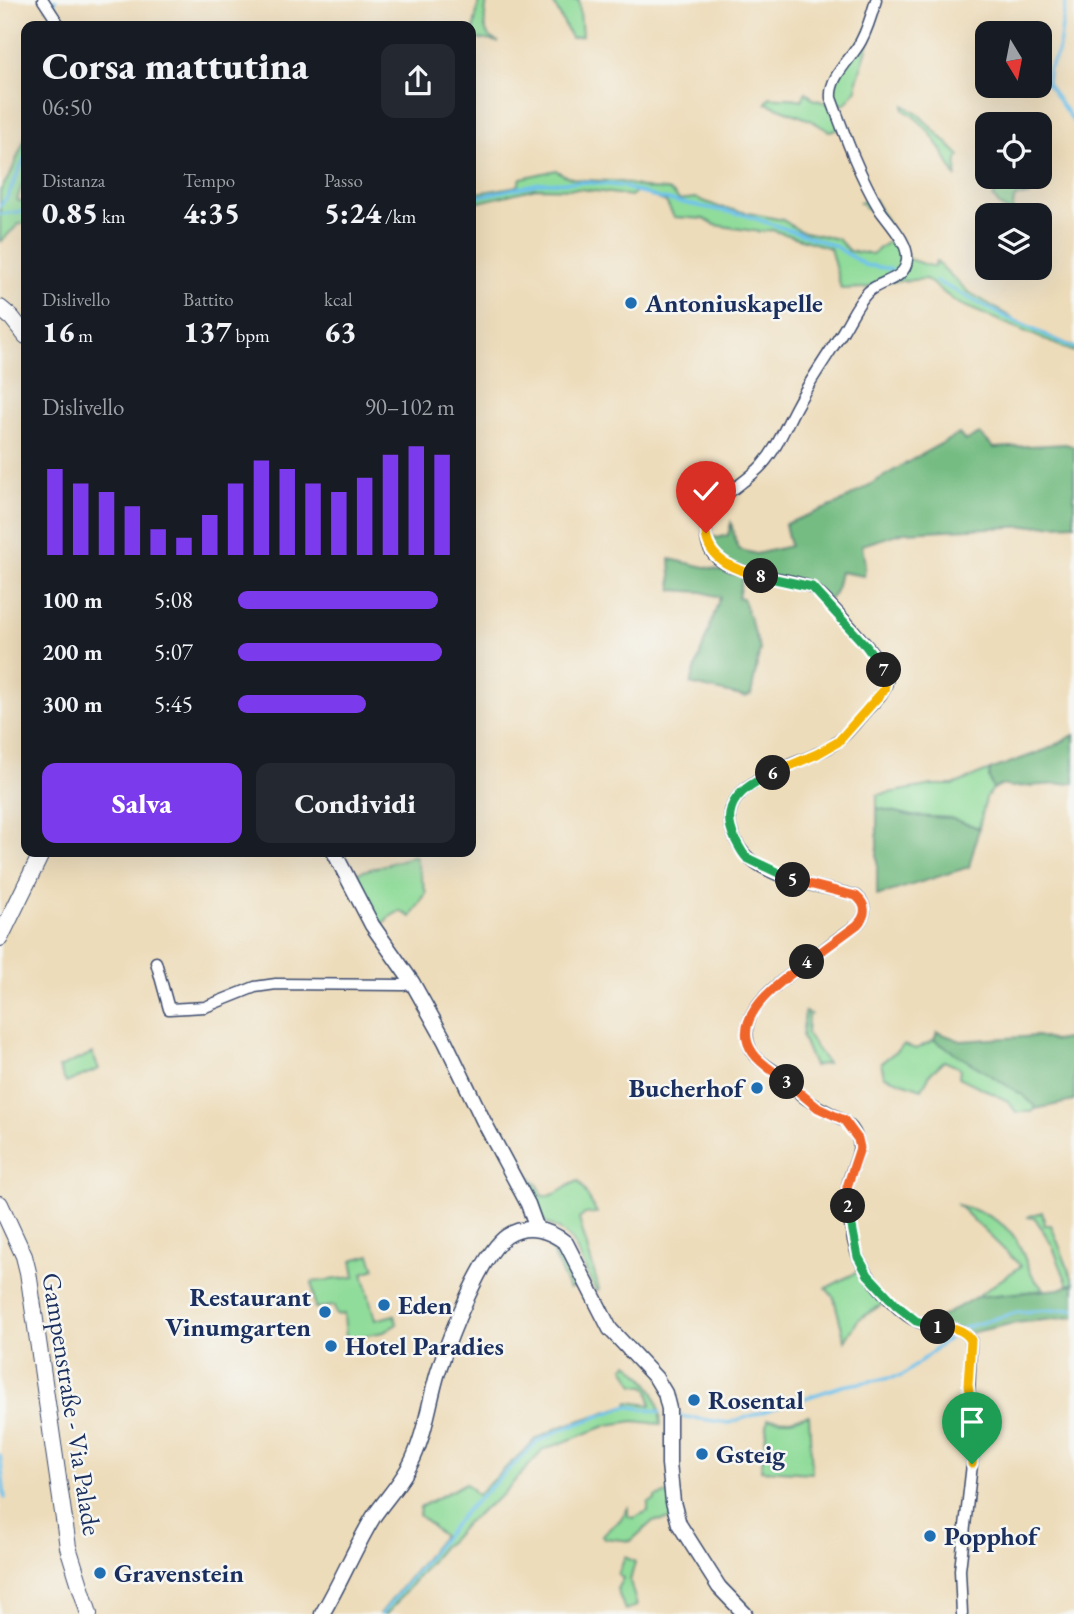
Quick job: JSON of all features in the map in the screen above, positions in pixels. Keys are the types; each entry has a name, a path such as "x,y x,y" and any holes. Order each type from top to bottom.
{"main road":[{"path":"0,308 21,330"},
{"path":"0,938 40,857"},
{"name":"Gampenstraße - Via Palade","path":"0,1204 24,1256 28,1272 68,1547 89,1614"}],"street":[{"path":"43,0 57,21"},
{"path":"876,0 859,45 834,79 830,90 870,192 904,246 906,265 897,276 869,290 797,404 777,445 762,465 715,505 707,520 706,541 712,552 727,564 751,573 804,584 818,592 883,666 887,675 884,690 838,742 756,782 741,793 729,816 733,834 747,858 790,880 856,896 863,902 863,919 765,995 757,1006 747,1031 753,1054 818,1108 844,1120 858,1139 860,1148 847,1187 848,1208 858,1257 868,1275 896,1305 916,1321 958,1330 971,1340 968,1385 975,1438 960,1570 962,1614"},
{"path":"337,857 372,925 412,982 445,1041 514,1182 531,1230"},
{"path":"156,962 169,1009 205,1007 255,987 276,984 404,985 412,982"},
{"path":"321,1614 344,1577 374,1516 412,1462 424,1434 441,1365 480,1272 507,1236 531,1230 556,1235 566,1243 610,1329 656,1378 665,1393 669,1409 669,1464 673,1502 679,1524 719,1587 745,1614"}],"green space":[{"path":"479,0 487,0 486,31 488,36 499,42 476,39 475,21"},
{"path":"552,0 579,0 582,36 571,38"},
{"path":"878,13 857,81 857,89 845,104 833,105 830,90"},
{"path":"806,92 813,99 833,105 843,129 829,131 810,120 766,103 770,97 802,100"},
{"path":"904,105 919,115 960,156 957,159 956,178 935,140 921,123 904,110"},
{"path":"21,148 21,188 17,200 21,201 21,224 0,242 0,191"},
{"path":"556,170 576,179 618,182 666,190 679,200 696,198 719,207 783,220 800,231 838,239 849,251 872,254 893,238 860,202 874,199 908,259 934,267 936,261 967,291 1024,325 1074,347 1074,352 957,303 926,279 841,289 830,248 772,230 760,232 715,225 704,219 674,217 666,202 637,191 631,196 580,189 536,188 476,203 476,193 518,186 521,178"},
{"path":"1000,189 1018,189 1028,196 1017,196 1014,203 998,203 993,197"},
{"path":"959,434 965,441 980,434 994,448 1066,444 1074,447 1074,524 904,532 862,545 864,576 840,572 835,594 827,602 818,592 744,571 738,597 743,598 760,649 751,695 745,697 690,684 720,597 702,592 672,590 670,559 727,572 727,564 720,559 706,533 717,538 728,535 731,523 738,549 756,554 790,546 785,524 837,504"},
{"path":"1074,735 1074,783 1011,787 1001,785 993,789 989,778 990,770 1048,749"},
{"path":"990,770 989,778 993,789 986,798 979,828 950,818 912,816 877,808 877,795 933,785 953,785"},
{"path":"877,808 912,816 950,818 979,828 969,867 877,896"},
{"path":"415,857 426,893 411,917 400,911 380,927 353,874"},
{"path":"805,1012 811,1014 808,1016 807,1035 827,1063 814,1066 802,1037"},
{"path":"937,1032 961,1041 1037,1036 1054,1041 1074,1038 1074,1101 1035,1109 1024,1096 934,1040"},
{"path":"934,1040 1024,1096 1035,1109 1032,1112 1016,1112 1008,1101 959,1077 960,1068 944,1061 931,1073 922,1089 884,1076 881,1063 904,1045 916,1049"},
{"path":"92,1053 99,1069 66,1083 59,1068"},
{"path":"522,1167 543,1196 579,1181 597,1213 585,1214 579,1219 599,1289 596,1291 572,1240 546,1223 530,1200 516,1172"},
{"path":"958,1205 994,1219 1009,1231 1020,1247 1033,1276 1045,1290 976,1297 1021,1266"},
{"path":"1042,1212 1045,1225 1051,1225 1074,1283 1068,1285 1052,1245 1035,1218 1027,1217"},
{"path":"549,1245 564,1257 579,1285 569,1289"},
{"path":"370,1255 375,1269 363,1273 375,1320 394,1315 397,1324 384,1332 346,1339 344,1314 336,1315 334,1306 315,1308 312,1282 355,1277 352,1260"},
{"path":"859,1271 884,1303 858,1320 845,1341 834,1298 826,1288"},
{"path":"1074,1283 1074,1317 1015,1323 970,1333 927,1325 976,1297 1060,1289"},
{"path":"628,1363 652,1389 661,1424 634,1421 608,1425 543,1450 502,1495 466,1523 443,1546 387,1614 380,1614 443,1536 419,1515 420,1507 466,1483 477,1495 535,1440 557,1428 627,1405 628,1402 651,1405 649,1391 645,1386 634,1385 624,1367"},
{"path":"809,1415 812,1473 761,1470 768,1419 790,1420"},
{"path":"672,1492 677,1519 653,1521 631,1541 604,1538 602,1535 620,1520 628,1508 628,1516 633,1518 648,1511 648,1503 655,1500 655,1497"},
{"path":"625,1557 635,1562 630,1581 637,1606 625,1610 617,1589 623,1578 618,1575"}],"waterway":[{"path":"53,12 55,0"},
{"path":"1066,0 1058,53 1048,70 1047,83 1074,123"},
{"path":"0,206 8,196 21,166"},
{"path":"476,197 541,183 583,182 621,186 658,198 745,215 833,245 865,265 891,269"},
{"path":"0,214 21,212"},
{"path":"936,281 1074,348"},
{"path":"963,1328 1018,1312 1074,1309"},
{"path":"679,1416 729,1423 842,1386 902,1376 957,1332"},
{"path":"382,1614 464,1513 536,1443 558,1431 627,1406 660,1412"},
{"path":"0,1455 5,1498"}],"place":[{"name":"Antoniuskapelle","path":"631,303"},
{"name":"Bucherhof","path":"757,1088"},
{"name":"Eden","path":"384,1305"},
{"name":"Restaurant Vinumgarten","path":"325,1312"},
{"name":"Hotel Paradies","path":"331,1346"},
{"name":"Rosental","path":"694,1400"},
{"name":"Gsteig","path":"702,1454"},
{"name":"Popphof","path":"930,1536"},
{"name":"Gravenstein","path":"100,1573"}],"route":[{"path":"706,533 706,541 712,552 727,564 751,573 812,587 866,646 887,675 884,690 838,742 748,786 731,808 729,816 733,834 747,858 790,880 856,896 863,902 865,909 863,919 857,925 765,995 749,1021 747,1031 753,1054 818,1108 844,1120 858,1139 860,1148 847,1187 848,1208 858,1257 868,1275 896,1305 916,1321 936,1327 948,1326 969,1336 971,1350 968,1385 975,1438 972,1464"}]}
